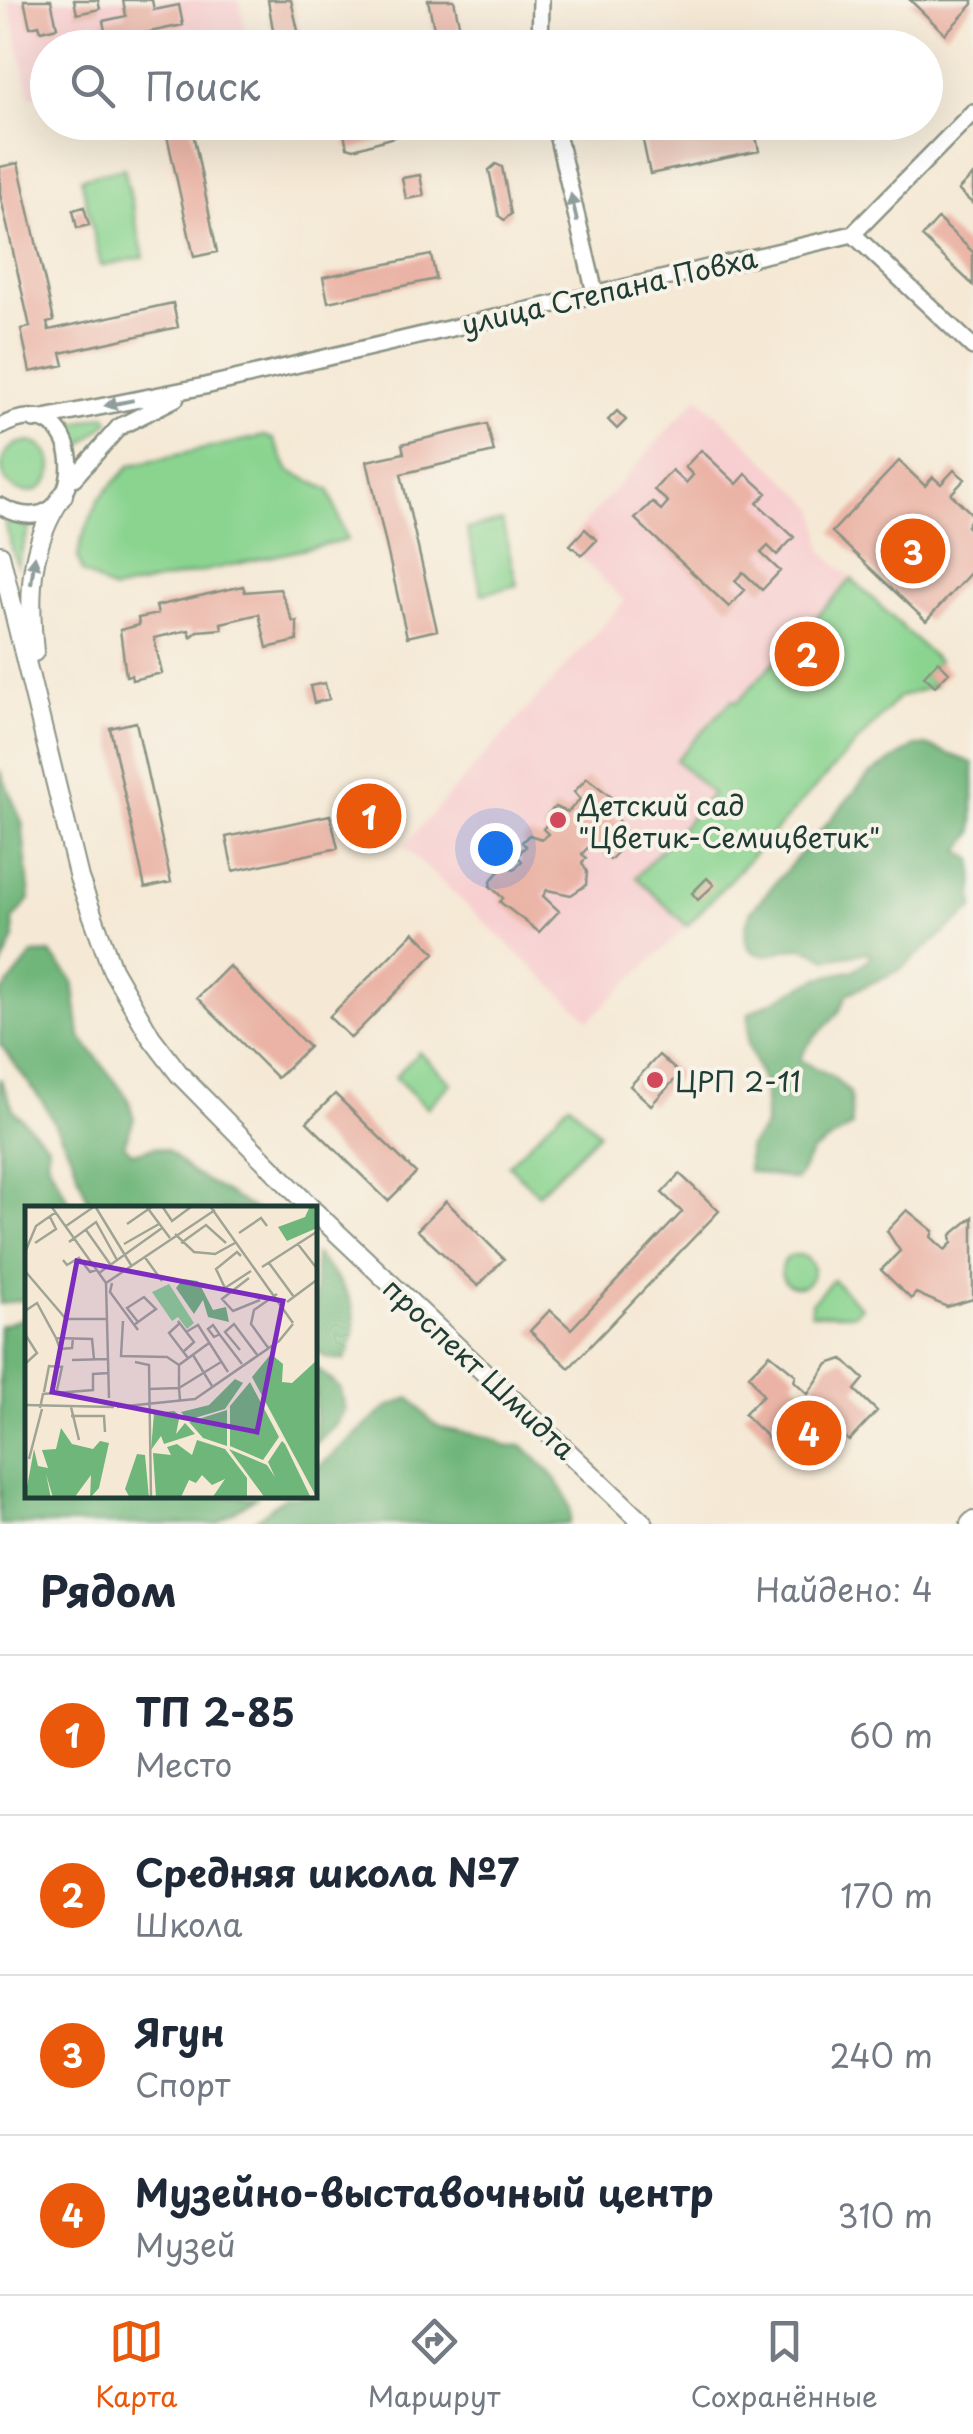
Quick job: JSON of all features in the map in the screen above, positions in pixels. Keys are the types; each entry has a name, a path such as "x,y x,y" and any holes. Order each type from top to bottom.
{"main road":[{"name":"проспект Шмидта","path":"38,702 30,579 38,543 66,490"},
{"name":"проспект Шмидта","path":"0,554 88,910 130,1002 180,1075 309,1206"},
{"name":"проспект Шмидта","path":"318,1215 644,1524"}],"street":[{"path":"540,30 541,0"},
{"path":"973,112 853,234 973,347"},
{"path":"558,140 595,293"},
{"name":"улица Степана Повха","path":"0,427 205,386 853,234"},
{"name":"улица Степана Повха","path":"66,490 93,452 119,427 205,386"},
{"path":"0,413 31,419 57,430 68,446 73,468 66,490 50,507 32,513 0,506"}],"shaded area":[{"path":"8,0 239,0 245,30 30,30 30,97"},
{"path":"698,396 817,509 823,551 938,661 925,676 935,686 899,697 687,926 589,1020 403,846 625,601 566,544"}],"green space":[{"path":"124,168 144,257 101,266 81,178"},
{"path":"106,415 109,421 80,447 66,426"},
{"path":"264,436 273,439 289,471 329,490 347,540 113,591 82,572 78,557 81,541 99,499 131,465"},
{"path":"27,442 44,450 52,467 44,484 27,492 10,484 2,467 10,450"},
{"path":"502,521 517,585 482,594 467,529"},
{"path":"8,522 30,526 17,566 5,525"},
{"path":"852,579 938,661 925,676 935,686 899,697 687,926 636,877 712,794 676,760 732,700 737,702"},
{"path":"915,746 928,746 973,763 973,833 960,851 973,860 973,909 900,970 847,994 838,1013 805,1050 800,1060 832,1076 850,1093 852,1126 812,1152 796,1180 748,1171 748,1148 765,1126 765,1087 748,1044 749,1013 819,978 854,970 870,958 869,952 827,959 797,948 769,955 757,953 747,945 746,938 751,911 869,775"},
{"path":"0,770 22,822 30,899 13,920 14,938 0,970"},
{"path":"50,953 73,980 80,1036 128,1098 134,1119 124,1145 133,1153 155,1147 167,1150 191,1172 249,1206 90,1206 72,1157 44,1104 0,1044 0,995 33,954"},
{"path":"419,1052 451,1083 427,1108 395,1077"},
{"path":"0,1078 14,1111 48,1145 47,1160 71,1206 25,1206 25,1299 0,1304"},
{"path":"569,1103 599,1133 538,1194 508,1165"},
{"path":"797,1255 808,1260 813,1271 808,1282 797,1287 786,1282 781,1271 786,1260"},
{"path":"318,1258 337,1278 354,1316 355,1330 344,1360 327,1358 318,1352"},
{"path":"833,1280 861,1307 854,1314 811,1314 811,1303"},
{"path":"25,1318 25,1499 253,1499 216,1524 0,1524 0,1326"},
{"path":"318,1370 340,1388 345,1408 337,1423 318,1441"},
{"path":"410,1398 440,1427 488,1437 507,1447 522,1445 563,1491 569,1524 251,1524 282,1499 318,1499 318,1467 386,1408"}],"building":[{"path":"24,0 51,0 57,27 30,27"},
{"path":"74,0 98,0 100,9 77,14"},
{"path":"123,0 152,0 154,10 179,5 183,25 159,30 105,30 103,21 126,16"},
{"path":"268,0 291,0 298,30 273,30"},
{"path":"428,0 454,0 460,30 434,30"},
{"path":"910,0 973,0 945,34"},
{"path":"168,140 194,140 217,252 194,257"},
{"path":"345,140 384,140 354,149 347,147"},
{"path":"643,140 757,140 759,151 650,174"},
{"path":"18,163 54,321 47,323 49,330 173,303 178,327 61,353 64,365 30,372 21,329 30,327 0,194 0,167"},
{"path":"496,164 502,167 511,214 504,220 499,216 489,170"},
{"path":"420,175 424,196 406,199 402,178"},
{"path":"973,175 973,204 958,190"},
{"path":"84,207 89,225 77,228 73,210"},
{"path":"938,219 973,252 973,285 922,237"},
{"path":"431,255 436,279 328,302 323,277"},
{"path":"617,411 626,420 617,429 608,420"},
{"path":"487,424 494,452 401,474 437,630 407,637 367,461 404,453 402,444"},
{"path":"701,450 737,484 746,474 767,493 757,503 794,537 777,555 768,546 761,553 780,571 762,590 743,572 735,581 745,590 729,607 635,519 652,502 661,510 668,502 654,490 672,470 686,483 693,475 685,467"},
{"path":"899,461 925,486 933,477 941,484 954,470 965,479 951,494 973,515 967,526 973,532 973,570 926,621 832,532"},
{"path":"585,529 597,540 582,555 570,545"},
{"path":"243,586 245,592 280,589 293,622 297,621 297,641 267,648 259,614 221,623 222,629 198,631 191,637 189,630 154,638 162,673 132,680 131,675 126,676 120,630 139,625 138,618 158,614 156,606"},
{"path":"938,661 949,672 935,686 924,676"},
{"path":"325,683 329,699 314,703 310,686"},
{"path":"136,722 171,882 145,888 110,728"},
{"path":"587,778 619,803 607,816 613,814 631,838 610,860 592,843 582,854 586,858 582,863 587,872 586,885 571,895 547,890 543,896 559,911 539,932 500,902 503,898 490,886 492,879 504,866 515,869 522,861 517,856 529,835 542,839 548,834 543,829 552,818 548,814 555,807 568,812 580,799 574,792"},
{"path":"372,802 383,812 366,830 355,819"},
{"path":"330,815 338,848 233,871 226,837"},
{"path":"707,878 714,885 698,900 692,893"},
{"path":"414,932 435,953 351,1038 329,1017"},
{"path":"229,966 309,1047 277,1078 197,998"},
{"name":"ЦРП 2-11","path":"659,1055 680,1074 651,1105 630,1086"},
{"path":"335,1094 416,1173 388,1201 307,1122"},
{"path":"680,1174 719,1211 569,1368 530,1331 550,1310 571,1329 682,1212 662,1193"},
{"path":"446,1201 504,1259 478,1286 417,1230"},
{"path":"907,1210 933,1231 931,1237 945,1250 952,1243 951,1235 973,1217 973,1299 947,1307 916,1293 911,1299 881,1270 900,1251 887,1231"},
{"path":"770,1354 796,1375 794,1381 808,1394 828,1364 843,1359 864,1379 855,1390 877,1411 849,1441 844,1436 823,1449 801,1450 779,1437 773,1443 744,1414 763,1395 749,1375"}],"place":[{"name":"Ягун","path":"913,551"},
{"name":"Средняя школа №7","path":"807,654"},
{"name":"ТП 2-85","path":"369,816"},
{"name":"Детский сад \"Цветик-Семицветик\"","path":"558,820"},
{"name":"ЦРП 2-11","path":"655,1080"},
{"name":"Музейно-выставочный центр","path":"809,1433"}]}
